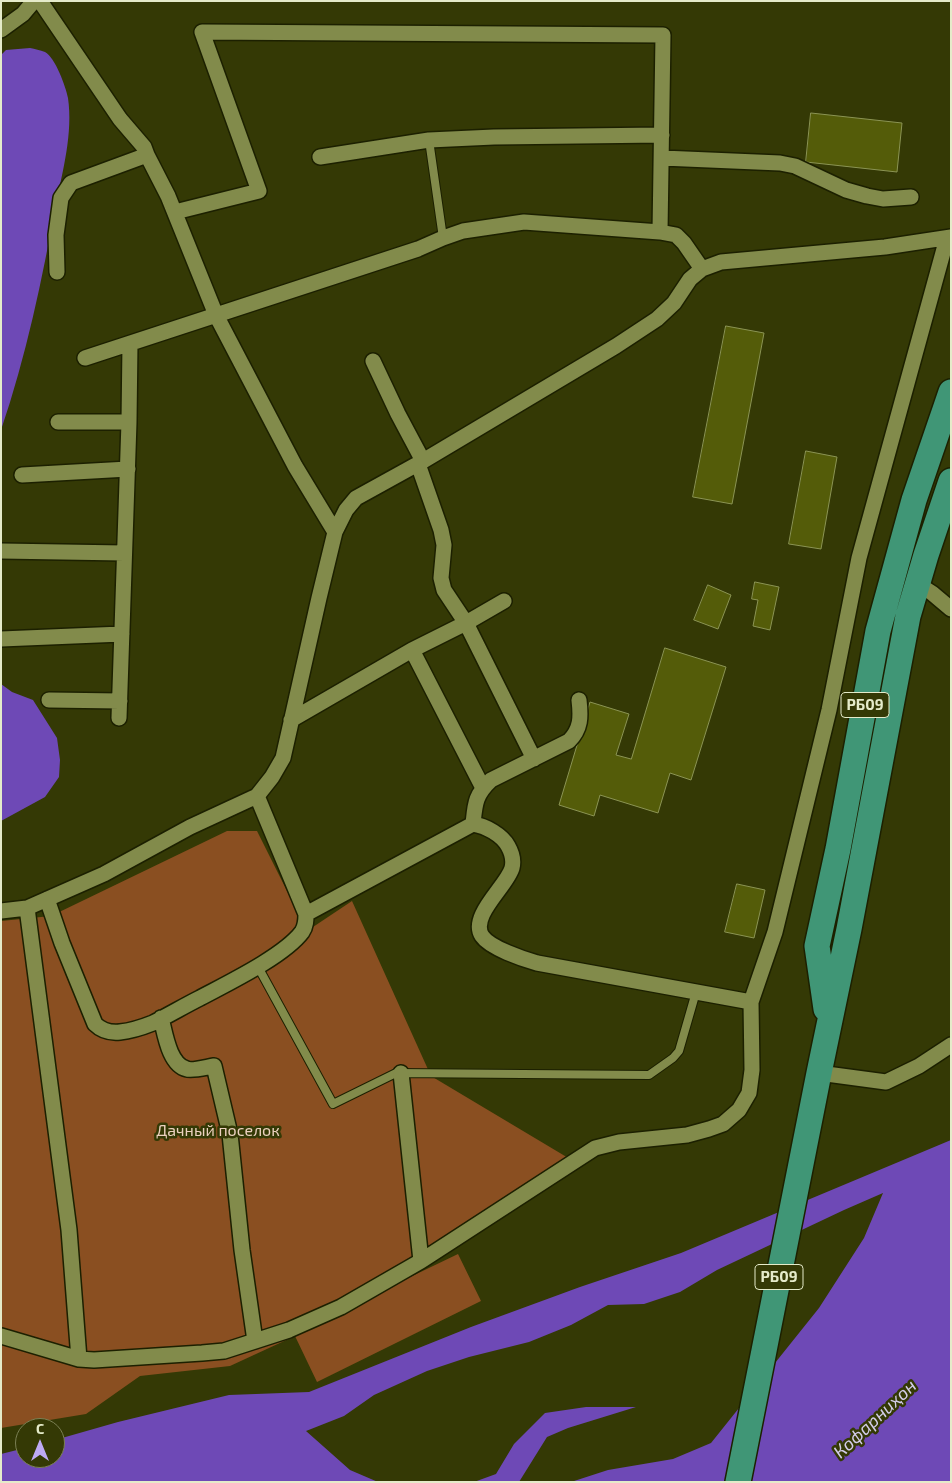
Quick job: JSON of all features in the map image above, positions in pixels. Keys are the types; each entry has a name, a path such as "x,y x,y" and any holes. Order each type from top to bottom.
{"highway":[{"name":"РБ09","path":"829,1025 817,946 838,849 878,632 914,500 942,440 949,404"},
{"name":"РБ09","path":"738,1482 818,1073 858,881 908,616 951,481"}],"street":[{"path":"1,30 23,14 34,1"},
{"path":"40,1 120,119 144,147 175,212 216,315 296,466 335,532"},
{"path":"175,212 258,191 202,32 663,35 660,232"},
{"path":"320,157 429,140 494,137 662,135"},
{"path":"57,272 56,234 61,198 71,183 147,155"},
{"path":"662,158 780,163 796,166 846,190 867,196 883,199 911,197"},
{"path":"85,358 418,249 463,230 524,222 660,232 676,235 702,269"},
{"path":"1,911 27,908 104,874 190,827 257,796 272,777 283,758 318,598 335,532 346,510 356,498 420,463 616,346 656,319 674,303 690,280 702,269 721,262 885,247 949,238 859,558 829,710 775,932 751,1002 752,1070 749,1093 739,1110 723,1124 687,1135 619,1142 596,1148 421,1261 341,1306 289,1330 224,1351 94,1360 79,1359 1,1336"},
{"path":"119,718 128,469 130,344"},
{"path":"373,361 420,463 441,530 444,545 441,578 444,590 466,623 534,759"},
{"path":"58,422 129,422"},
{"path":"22,475 128,469"},
{"path":"1,551 124,553"},
{"path":"918,584 932,592 951,609"},
{"path":"291,720 412,650 466,623 504,601"},
{"path":"1,639 122,634"},
{"path":"412,650 483,788"},
{"path":"49,700 120,701"},
{"path":"473,824 475,804 483,788 491,780 569,741 577,733 580,719 579,700"},
{"path":"47,899 62,943 95,1024 101,1029 110,1032 121,1032 151,1024 274,956 295,939 306,924 306,914 257,796"},
{"path":"306,914 473,824 483,826 506,841 512,851 513,858 512,870 480,918 482,936 488,942 516,957 537,963 751,1002"},
{"path":"27,908 69,1230 79,1359"},
{"path":"161,1018 171,1055 180,1065 187,1070 214,1066 230,1134 243,1258 255,1341"},
{"path":"818,1073 886,1082 920,1066 951,1044"},
{"path":"401,1073 421,1261"}],"lane":[{"path":"429,140 443,238"},
{"path":"258,966 333,1104 396,1073 649,1075 680,1051 696,992"}],"green space":[{"name":"Дачный поселок","path":"227,831 257,831 307,931 352,901 431,1076 580,1165 356,1303 458,1254 481,1301 317,1382 295,1336 230,1366 140,1376 86,1414 62,1418 15,1418 15,1426 1,1428 1,921 51,916"}],"water":[{"path":"30,48 45,52 53,60 68,98 69,125 64,165 33,318 1,430 1,55 6,50"},
{"path":"1,684 12,692 33,700 57,738 60,760 59,777 45,797 1,821"},
{"name":"Кофарниҳон","path":"951,1140 951,1482 571,1482 608,1470 673,1459 711,1443 819,1308 864,1238 883,1193 717,1270 680,1292 644,1304 608,1305 571,1325 529,1342 469,1357 427,1371 374,1395 344,1416 306,1431 350,1470 378,1482 1,1482 1,1454 15,1450 15,1468 65,1468 65,1437 229,1395 309,1392 471,1327 580,1287 681,1253"},
{"path":"586,1407 636,1407 568,1428 547,1437 519,1482 474,1482 496,1474 514,1444 545,1413"}],"building":[{"path":"811,113 902,123 897,172 806,162"},
{"path":"726,326 764,333 732,504 693,497"},
{"path":"806,451 837,457 821,549 789,544"},
{"path":"755,582 779,587 770,630 753,626 758,600 752,599"},
{"path":"708,585 731,595 718,629 694,620"},
{"path":"665,648 726,667 691,780 670,773 658,813 600,795 594,816 559,805 590,702 629,714 616,755 631,759"},
{"path":"737,884 765,890 754,938 725,932"}]}
